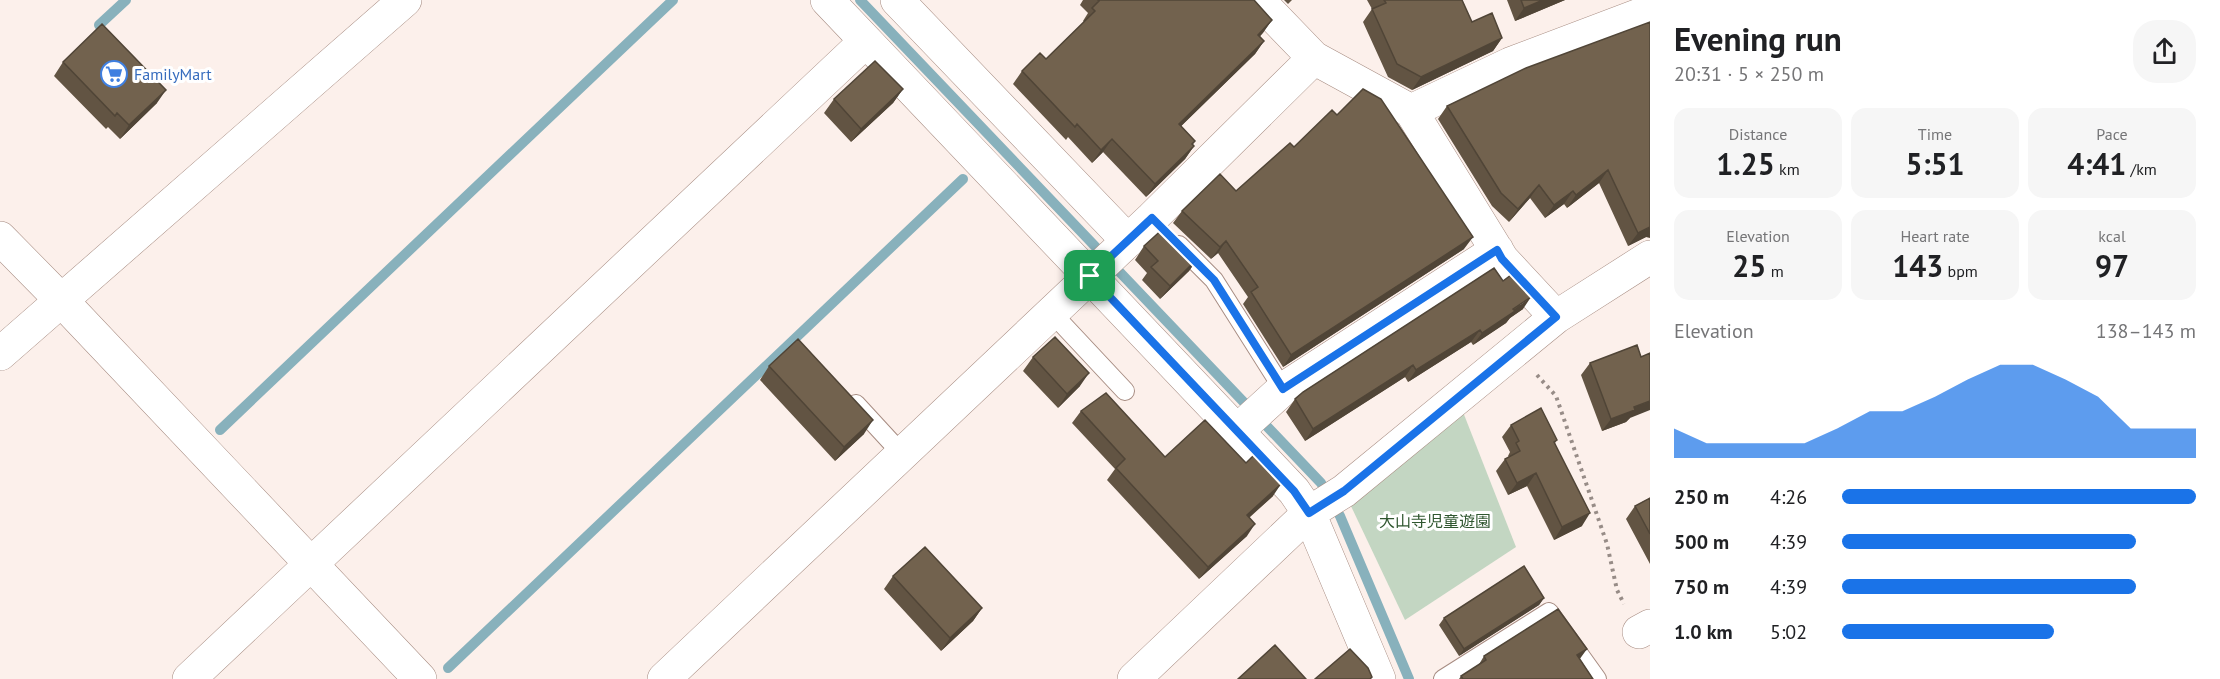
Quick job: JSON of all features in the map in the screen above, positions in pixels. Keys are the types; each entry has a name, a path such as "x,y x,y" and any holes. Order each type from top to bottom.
{"street":[{"path":"0,354 405,0"},
{"path":"827,0 866,41 1109,259 1258,412 1294,491 1324,503"},
{"path":"897,0 1109,259"},
{"path":"1257,0 1314,58 1411,111 1502,259 1556,317"},
{"path":"1411,111 1509,64 1650,11"},
{"path":"189,679 866,41"},
{"path":"664,679 1152,218 1314,58"},
{"path":"0,238 420,679"},
{"path":"1258,412 1497,250"},
{"path":"1134,679 1324,503 1556,317 1650,257"},
{"path":"1324,503 1378,679"}],"lane":[{"path":"1152,218 1214,280 1258,412"},
{"path":"1052,313 1125,392"},
{"path":"848,395 902,454"},
{"path":"1443,679 1549,612 1597,679"}],"path":[{"path":"1516,351 1556,396 1607,544 1617,591 1644,629"}],"green space":[{"name":"大山寺児童遊園","path":"1463,412 1516,547 1405,620 1350,504"}],"building":[{"path":"1098,0 1254,0 1272,20 1258,35 1264,41 1179,124 1195,141 1192,144 1194,146 1155,184 1112,139 1101,150 1077,124 1075,127 1022,71 1040,53 1046,59 1095,11 1092,8"},
{"path":"1384,0 1462,0 1472,22 1492,13 1502,38 1421,77 1397,64 1372,9 1386,3"},
{"path":"1521,0 1543,0 1524,8"},
{"path":"1650,22 1650,227 1638,233 1608,170 1576,195 1573,191 1554,205 1539,185 1518,209 1501,193 1447,106 1526,68"},
{"path":"102,24 166,90 129,125 117,113 115,116 63,62"},
{"path":"875,61 903,89 861,129 834,99"},
{"path":"1363,89 1381,99 1473,237 1291,355 1251,292 1258,287 1226,241 1220,247 1182,211 1220,174 1236,191 1290,143 1294,147 1332,110 1337,115"},
{"path":"1166,226 1198,258 1170,286 1151,267 1158,261 1144,246"},
{"path":"1494,268 1503,281 1511,275 1531,297 1513,309 1515,311 1482,333 1480,330 1416,370 1413,365 1313,429 1295,399"},
{"path":"1055,337 1089,373 1067,394 1033,357"},
{"path":"798,339 873,420 844,447 769,366"},
{"path":"1637,345 1641,357 1650,353 1650,401 1634,407 1635,410 1611,419 1590,363"},
{"path":"1106,393 1165,457 1205,420 1246,463 1254,455 1281,484 1247,515 1255,524 1208,567 1116,468 1125,459 1081,411"},
{"path":"1541,408 1557,440 1554,442 1590,513 1562,527 1536,473 1517,483 1505,459 1520,451 1516,443 1519,441 1511,425"},
{"path":"1650,498 1650,534 1635,506"},
{"path":"925,547 982,608 950,638 893,576"},
{"path":"1524,566 1544,598 1464,649 1444,618"},
{"path":"1558,609 1587,649 1577,655 1593,679 1463,679 1461,676 1486,660 1484,656"},
{"path":"1275,645 1306,679 1238,679"},
{"path":"1350,649 1368,668 1372,677 1370,679 1315,679"}],"waterway":[{"path":"99,25 126,0"},
{"path":"220,430 673,0"},
{"path":"860,0 1321,483 1340,516 1409,679"},
{"path":"448,668 963,179"}],"place":[{"name":"FamilyMart","path":"114,74"}],"route":[{"path":"1152,218 1214,280 1283,389 1497,250 1502,259 1556,317 1344,491 1309,513 1294,491 1090,276 1152,218"}]}
